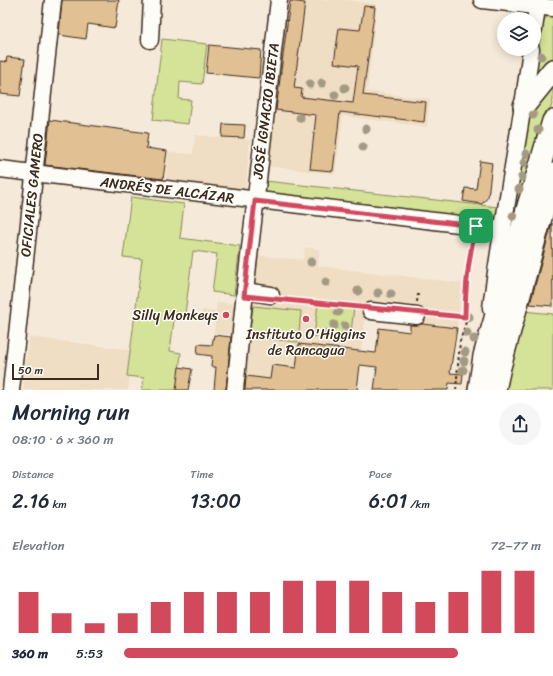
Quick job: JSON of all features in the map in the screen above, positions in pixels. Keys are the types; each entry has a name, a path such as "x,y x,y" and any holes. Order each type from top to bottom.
{"main road":[{"path":"524,106 553,70"},
{"path":"479,390 484,356 553,121"},
{"path":"495,390 500,367 548,207 553,174"}],"street":[{"name":"OFICIALES GAMERO","path":"11,390 53,0"},
{"path":"150,40 152,0"},
{"name":"JOSÉ IGNACIO IBIETA","path":"235,390 255,201 279,0"},
{"path":"482,0 543,5"},
{"path":"484,356 502,229 524,106 530,56"},
{"name":"ANDRÉS DE ALCÁZAR","path":"0,169 255,201 502,229"},
{"path":"245,291 275,297"},
{"path":"366,309 419,312"}],"path":[{"path":"456,390 460,341 466,322 465,317 470,256 476,226"},
{"path":"418,294 419,312 465,317"},
{"path":"275,297 366,309"}],"shaded area":[{"path":"286,0 348,0 377,4 367,91 430,99 427,127 343,116 335,174 266,166"},
{"path":"195,135 250,140 245,194 165,185 168,152 193,154"},
{"name":"Instituto O'Higgins de Rancagua","path":"305,247 320,249 318,266 462,283 457,328 365,316 357,390 241,375 255,255 303,260"},
{"path":"217,302 236,304 232,335 214,333 215,322 201,320 202,310 216,312"},
{"path":"29,337 133,350 128,390 23,390"}],"green space":[{"path":"551,15 553,16 553,62 532,85 537,56 541,56 541,36 544,19"},
{"path":"162,39 207,44 202,84 180,82 179,99 191,100 188,124 153,120"},
{"path":"553,81 553,100 503,279 527,114"},
{"path":"266,181 498,207 495,222 265,196"},
{"path":"131,197 184,204 180,238 240,246 234,295 212,292 217,254 193,251 185,314 175,312 170,351 181,353 177,390 142,390 144,378 127,376 142,259 123,257"},
{"path":"318,303 354,307 350,341 314,336"},
{"path":"253,306 301,311 298,342 249,337"},
{"path":"523,311 553,314 553,390 501,390"}],"building":[{"path":"62,0 119,0 115,28 88,24 86,39 59,35"},
{"path":"290,1 305,3 294,88 302,89 301,97 353,103 358,66 334,63 339,28 360,30 364,6 375,7 363,95 426,102 424,122 340,112 333,171 310,169 316,115 276,110"},
{"path":"209,45 261,50 259,78 206,73"},
{"path":"7,57 25,59 20,96 0,94 0,61 6,62"},
{"path":"50,120 148,133 146,148 167,151 163,179 45,165"},
{"path":"223,124 245,125 244,138 222,137"},
{"path":"480,161 492,163 488,197 482,204 463,201 465,188 476,189"},
{"path":"552,223 553,306 530,304"},
{"path":"422,324 457,328 450,373 463,374 462,384 449,383 448,390 374,390 377,367 360,365 357,390 245,390 246,376 270,379 272,365 296,368 299,344 376,353 379,328 410,332 410,325"},
{"path":"214,335 231,337 226,390 214,390 216,367 211,367 212,356 197,354 198,344 212,345"},
{"path":"179,367 192,369 188,390 176,390"}],"place":[{"name":"Silly Monkeys","path":"226,315"},
{"name":"Instituto O'Higgins de Rancagua","path":"306,319"}],"route":[{"path":"255,201 476,226 472,243 466,288 465,317 244,296 255,201"}]}
